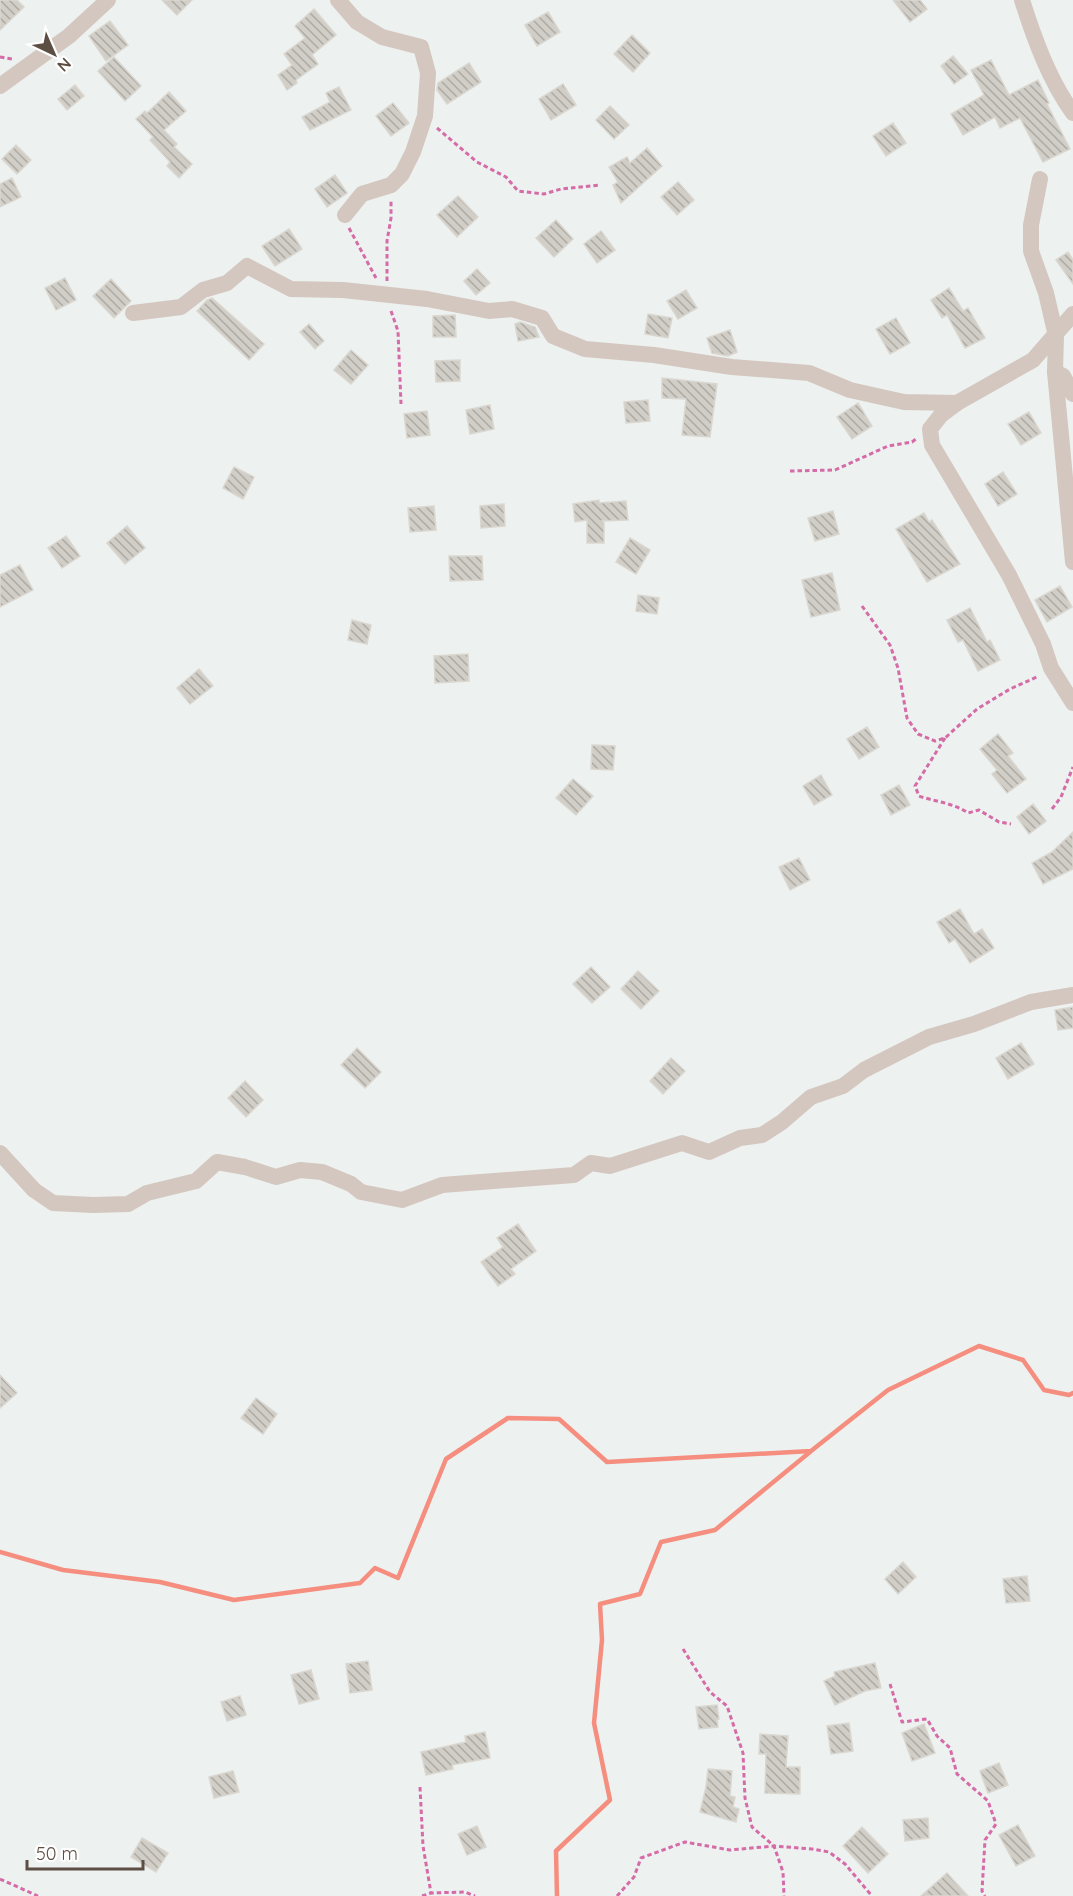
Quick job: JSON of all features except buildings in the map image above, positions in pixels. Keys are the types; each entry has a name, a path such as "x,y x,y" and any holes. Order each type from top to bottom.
{"street":[{"path":"0,86 69,36 108,0"},
{"path":"338,0 357,22 365,27 382,36 421,47 428,73 425,116 402,174 391,185 362,194 345,215"},
{"path":"1022,0 1033,35 1065,102 1073,113"},
{"path":"1041,179 1031,225 1031,251 1047,293 1056,336 1055,372 1073,562"},
{"path":"133,313 181,307 203,290 227,283 247,266 291,289 343,290 427,299 489,311 512,309 542,318 553,336 585,349 809,374 850,390 904,402 957,403"},
{"path":"1073,314 1033,360 957,403 930,429 932,445 1009,575 1043,644 1051,668 1073,703"},
{"path":"1055,372 1063,376 1073,394"},
{"path":"0,1153 34,1190 53,1203 93,1205 128,1204 147,1194 196,1181 218,1162 245,1167 276,1177 300,1170 322,1172 351,1184 361,1192 402,1200 442,1185 574,1175 591,1163 610,1166 682,1143 709,1152 740,1138 762,1136 811,1097 843,1086 864,1070 929,1037 974,1024 1031,1002 1073,995"}],"path":[{"path":"425,116 477,162 506,177 518,191 544,194 561,189 600,185"},
{"path":"385,295 391,185"},
{"path":"790,471 835,470 888,447 912,442 930,429"},
{"path":"862,606 890,645 898,668 907,718 918,734 934,741 945,738"},
{"path":"1011,824 999,822 978,810 968,813 951,804 935,802 919,796 915,786 945,738 977,709 1051,668"},
{"path":"1052,809 1061,797 1073,767"},
{"path":"683,1649 710,1692 727,1706 743,1753 745,1798 752,1827 774,1846 783,1872 783,1896"},
{"path":"890,1684 902,1722 927,1719 937,1736 950,1748 957,1774 988,1801 996,1824 985,1840 982,1891 985,1896"},
{"path":"420,1787 423,1846 431,1893"},
{"path":"617,1896 634,1877 641,1858 685,1842 730,1850 774,1846 829,1852 845,1864 872,1896"},
{"path":"0,1880 38,1896"},
{"path":"422,1896 431,1893 465,1892 475,1896"}],"waterway":[{"path":"0,1552 63,1570 160,1582 234,1600 360,1583 375,1568 398,1578 446,1459 508,1418 559,1419 607,1462 811,1451 888,1390 979,1346 1023,1360 1044,1390 1069,1395 1073,1393"},
{"path":"557,1896 556,1851 610,1800 594,1723 602,1640 600,1604 640,1594 661,1542 715,1530 810,1452"}]}
